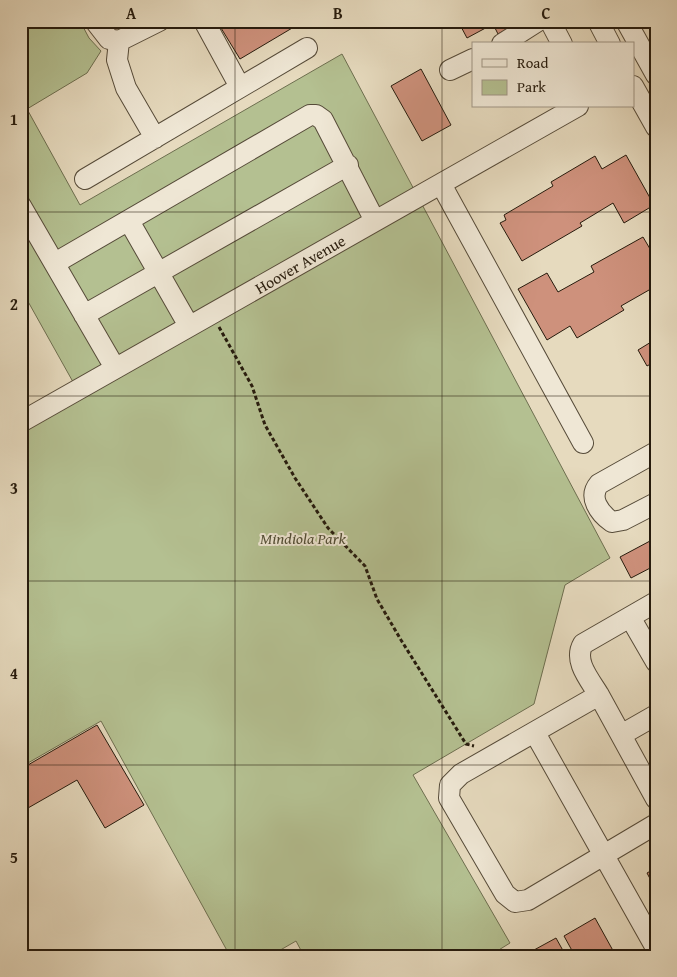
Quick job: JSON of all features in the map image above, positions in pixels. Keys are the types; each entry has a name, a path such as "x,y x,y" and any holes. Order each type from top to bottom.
{"street":[{"path":"95,21 109,38 119,41 159,21"},
{"path":"204,21 240,87"},
{"path":"505,42 538,21"},
{"path":"550,21 561,42"},
{"path":"598,21 609,42"},
{"path":"626,21 649,69"},
{"path":"119,41 116,60 126,88 155,138"},
{"path":"85,179 307,48"},
{"path":"450,70 472,59"},
{"path":"634,88 656,127"},
{"name":"Hoover Avenue","path":"21,422 574,108"},
{"path":"55,264 310,115 316,115 324,120 375,221"},
{"path":"84,315 158,271 348,166"},
{"path":"441,184 583,443"},
{"path":"21,206 115,368"},
{"path":"129,220 189,326"},
{"path":"656,452 599,484 594,490 594,499 604,516 612,522 623,520 656,503"},
{"path":"656,602 582,644 578,652 578,659 656,799"},
{"path":"630,616 656,662"},
{"path":"598,695 461,774 450,785 448,798 505,894 515,902 528,900 656,824"},
{"path":"621,735 656,715"},
{"path":"535,733 656,948"}],"path":[{"path":"211,314 252,386 265,425 295,478 328,528 365,566 377,599 401,640 466,744 473,744 483,762"}],"green space":[{"name":"Mindiola Park","path":"21,21 80,21 89,38 101,51 87,73 27,109 80,205 342,54 610,558 565,585 534,704 413,775 510,943 489,956 304,956 296,941 270,956 230,956 101,721 21,767 21,433 82,398 21,289"}],"building":[{"path":"232,21 304,21 240,59 221,28"},
{"path":"458,21 515,21 517,24 498,34 493,24 467,38"},
{"path":"421,69 451,125 422,141 391,86"},
{"path":"626,155 654,205 624,223 613,203 580,223 582,226 522,261 500,223 506,220 504,215 553,186 551,182 595,156 602,169"},
{"path":"643,237 656,259 656,286 621,306 624,310 577,338 570,326 547,340 518,289 547,273 558,292 594,272 591,266"},
{"path":"656,339 656,361 647,366 638,350"},
{"path":"650,541 656,551 656,565 631,578 620,557"},
{"path":"97,725 144,805 105,828 77,780 21,812 21,769"},
{"path":"656,868 656,890 647,873"},
{"path":"595,918 616,956 575,956 564,936"},
{"path":"556,938 566,956 523,956"}]}
